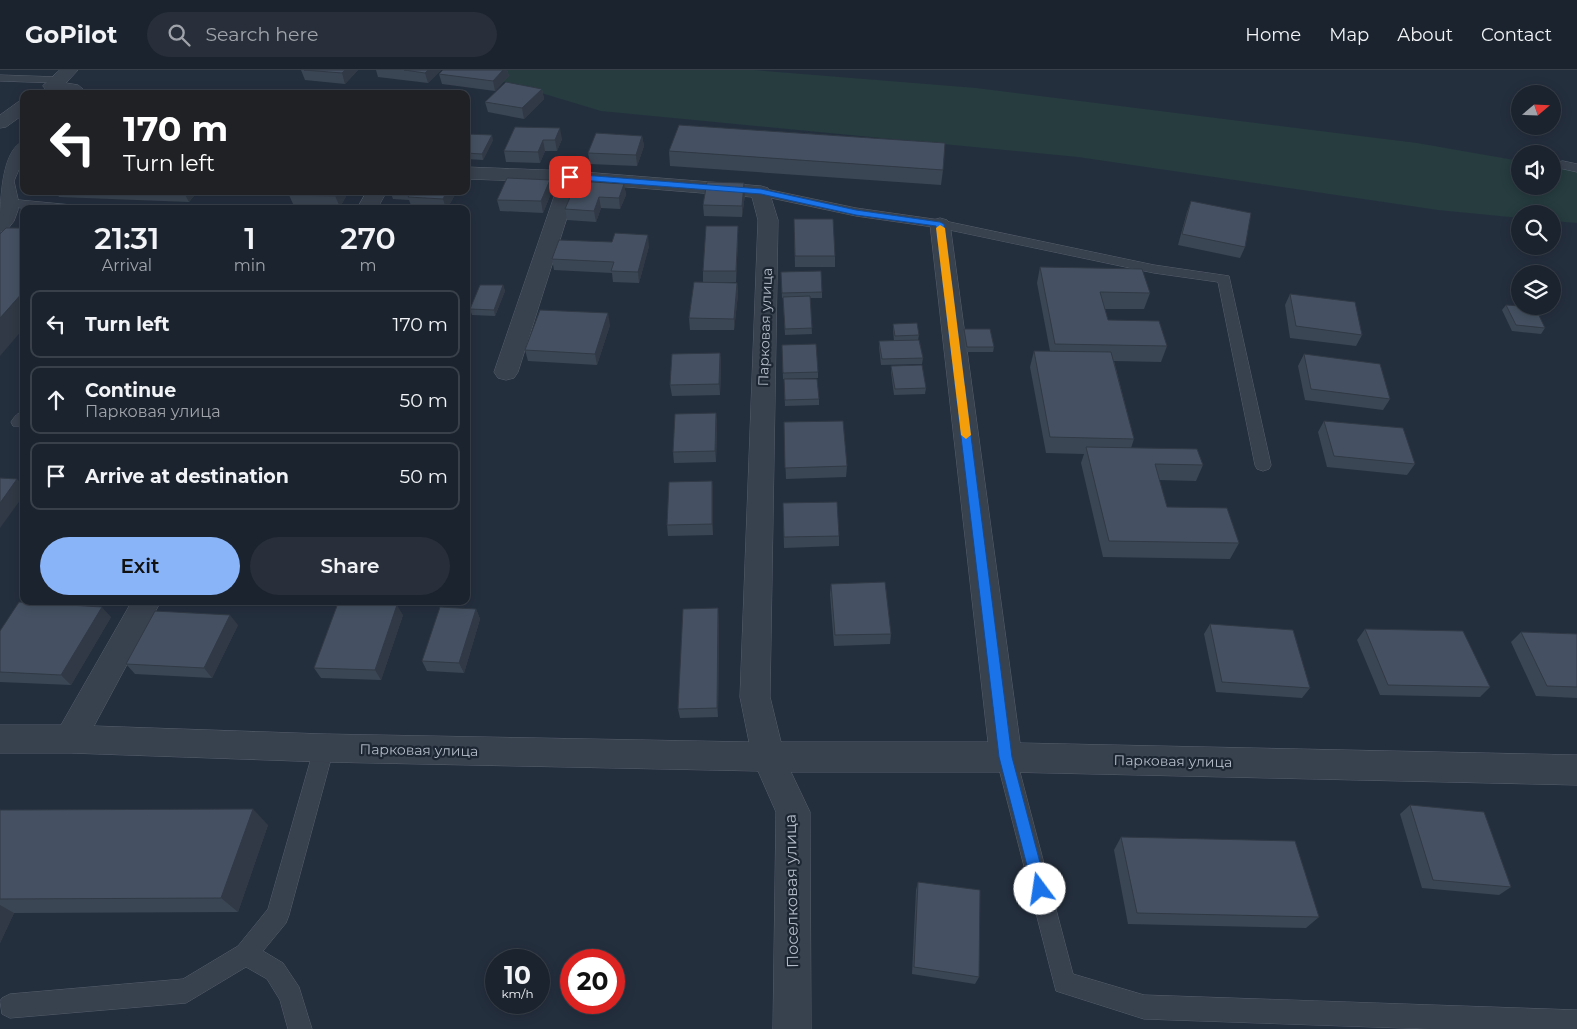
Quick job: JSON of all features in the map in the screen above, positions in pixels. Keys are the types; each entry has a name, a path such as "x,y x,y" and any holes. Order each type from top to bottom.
{"street":[{"path":"55,82 74,90"},
{"path":"0,123 20,109"},
{"path":"0,226 6,220 10,198 2,180 20,151"},
{"path":"470,172 570,177 761,192"},
{"path":"506,372 570,177"},
{"name":"Парковая улица","path":"761,192 768,220 755,697 768,757"},
{"path":"940,224 1006,757"},
{"path":"70,739 145,605"},
{"name":"Парковая улица","path":"0,739 70,739 324,748 768,757 1006,757 1577,770"},
{"name":"Поселковая улица","path":"768,757 793,812 792,1029"}],"lane":[{"path":"0,78 55,82"},
{"path":"1563,165 1577,168"},
{"path":"761,192 856,212 940,224 1154,269 1224,279 1263,465"},
{"path":"9,203 30,205"},
{"path":"10,1006 186,991 246,954 278,915 324,748"},
{"path":"1006,757 1064,983 1144,1007 1577,1022"},
{"path":"246,954 275,970 291,995 300,1029"}],"green space":[{"path":"465,70 754,70 976,88 1417,143 1511,159 1511,195 1561,195 1561,168 1577,171 1577,223 1561,222 1561,205 1511,205 1511,217 1438,210 1078,157 601,111"}],"building":[{"path":"304,70 345,70 342,73"},
{"path":"404,70 428,70 425,73"},
{"path":"443,70 503,70 493,81 439,74"},
{"path":"506,82 542,89 522,108 485,102"},
{"path":"679,125 945,143 943,170 669,151"},
{"path":"515,127 560,128 555,140 543,140 538,152 504,151"},
{"path":"596,133 642,136 636,155 588,153"},
{"path":"470,134 492,135 482,154 470,153"},
{"path":"507,178 550,180 541,201 497,200"},
{"path":"577,181 624,184 619,198 599,197 594,211 565,209"},
{"path":"707,182 744,183 742,206 703,205"},
{"path":"289,195 336,195 335,196"},
{"path":"409,195 445,195 443,199 408,197"},
{"path":"1191,201 1251,213 1245,247 1182,234"},
{"path":"794,219 833,219 835,256 795,256"},
{"path":"706,226 738,226 736,271 703,271"},
{"path":"6,228 20,228 20,296 0,318 0,234"},
{"path":"615,233 648,235 638,272 611,271 614,262 552,259 559,240 612,242"},
{"path":"1040,267 1142,269 1150,293 1100,292 1108,320 1159,321 1167,346 1055,344"},
{"path":"821,271 822,292 782,293 781,272"},
{"path":"694,282 737,283 734,319 689,318"},
{"path":"480,285 503,285 494,310 470,309"},
{"path":"1290,294 1355,302 1362,335 1296,326"},
{"path":"810,296 812,328 785,329 783,297"},
{"path":"1506,305 1511,305 1511,315"},
{"path":"540,310 608,313 595,354 525,350"},
{"path":"1511,315 1539,315 1545,328 1516,325"},
{"path":"917,323 919,335 895,336 893,324"},
{"path":"964,329 990,329 994,347 967,347"},
{"path":"919,340 923,358 882,359 879,341"},
{"path":"816,344 818,372 783,373 782,345"},
{"path":"1034,351 1111,352 1134,439 1050,437"},
{"path":"720,353 719,384 670,385 672,354"},
{"path":"1304,354 1380,364 1390,399 1311,389"},
{"path":"922,365 926,388 895,389 891,366"},
{"path":"784,379 817,379 819,399 785,400"},
{"path":"716,413 715,451 673,452 675,414"},
{"path":"843,421 847,466 785,468 784,422"},
{"path":"1324,421 1403,428 1415,464 1334,456"},
{"path":"1086,447 1197,449 1203,465 1155,464 1167,507 1227,508 1239,543 1109,541"},
{"path":"0,478 17,479 0,503"},
{"path":"712,481 712,524 667,525 669,482"},
{"path":"837,502 839,536 784,537 783,503"},
{"path":"885,582 891,634 835,635 831,584"},
{"path":"19,602 20,605 102,607 61,675 0,672 0,631"},
{"path":"337,605 397,605 375,670 314,668"},
{"path":"440,607 476,609 459,663 422,661"},
{"path":"718,608 717,708 678,709 683,609"},
{"path":"155,611 230,615 204,668 126,664"},
{"path":"1210,624 1293,630 1310,688 1222,682"},
{"path":"1365,629 1463,631 1490,687 1388,685"},
{"path":"1521,632 1577,634 1577,687 1547,686"},
{"path":"1410,805 1484,812 1511,887 1433,880"},
{"path":"253,809 221,898 0,899 0,810"},
{"path":"1121,837 1295,841 1319,917 1137,913"},
{"path":"918,882 980,890 979,977 914,967"}],"slow traffic":[{"path":"940,228 966,435"}],"route":[{"path":"570,177 761,192 856,212 940,224 1006,757 1040,889"}]}
